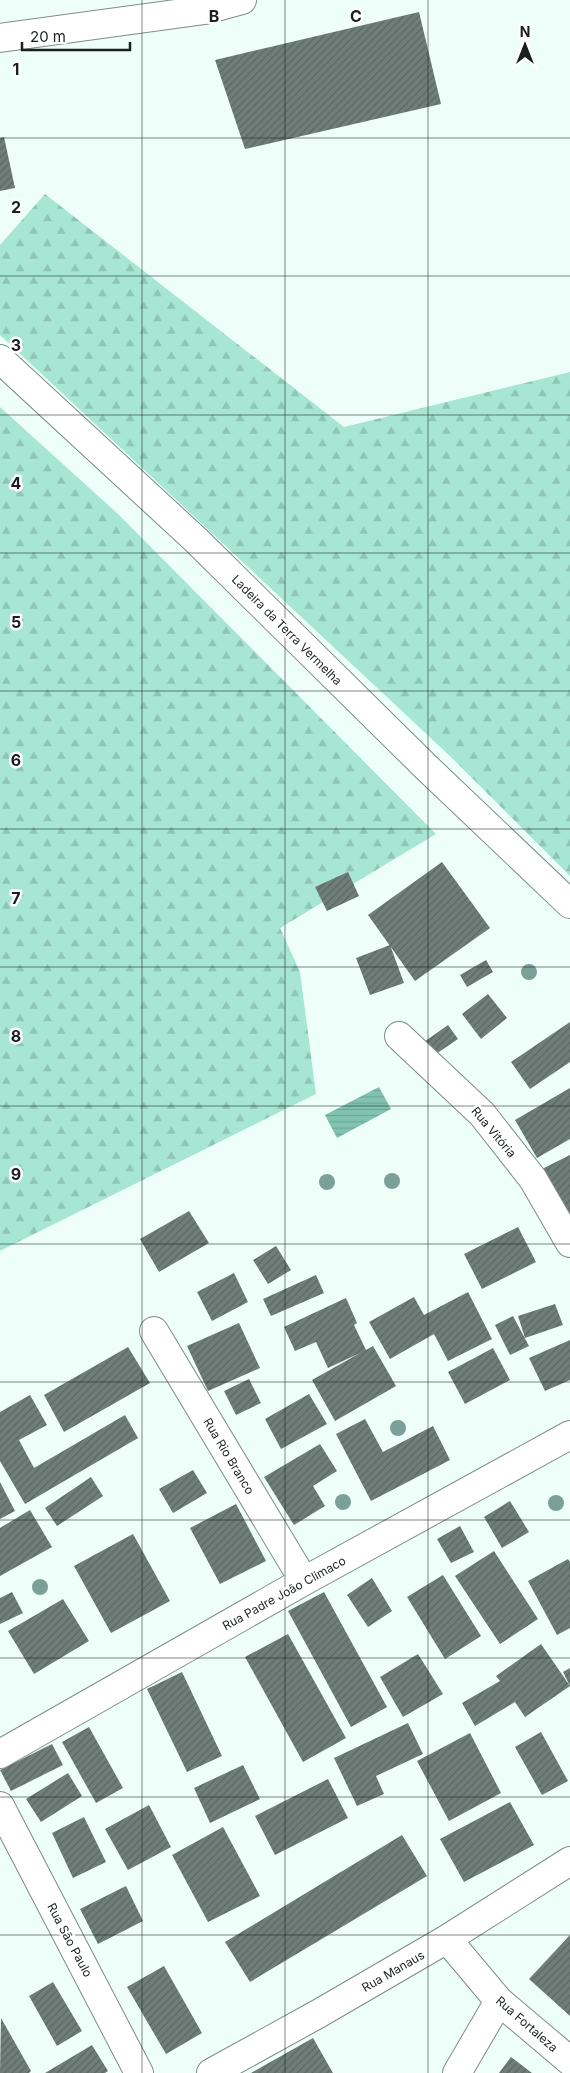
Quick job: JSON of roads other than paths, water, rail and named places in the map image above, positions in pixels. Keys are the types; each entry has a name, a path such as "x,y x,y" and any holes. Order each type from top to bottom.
{"street":[{"path":"0,38 155,8 206,5 242,0"},
{"name":"Ladeira da Terra Vermelha","path":"0,359 196,540 426,767 570,904"},
{"name":"Rua Vitória","path":"399,1036 482,1114 533,1179 570,1243"},
{"name":"Rua Rio Branco","path":"154,1331 304,1581"},
{"name":"Rua Padre João Climaco","path":"0,1754 304,1581 570,1435"},
{"name":"Rua São Paulo","path":"0,1806 139,2073"},
{"name":"Rua Manaus","path":"211,2073 318,2014 447,1939 570,1861"},
{"name":"Rua Fortaleza","path":"447,1939 499,2001 570,2061"},
{"path":"457,2073 499,2001"}]}
